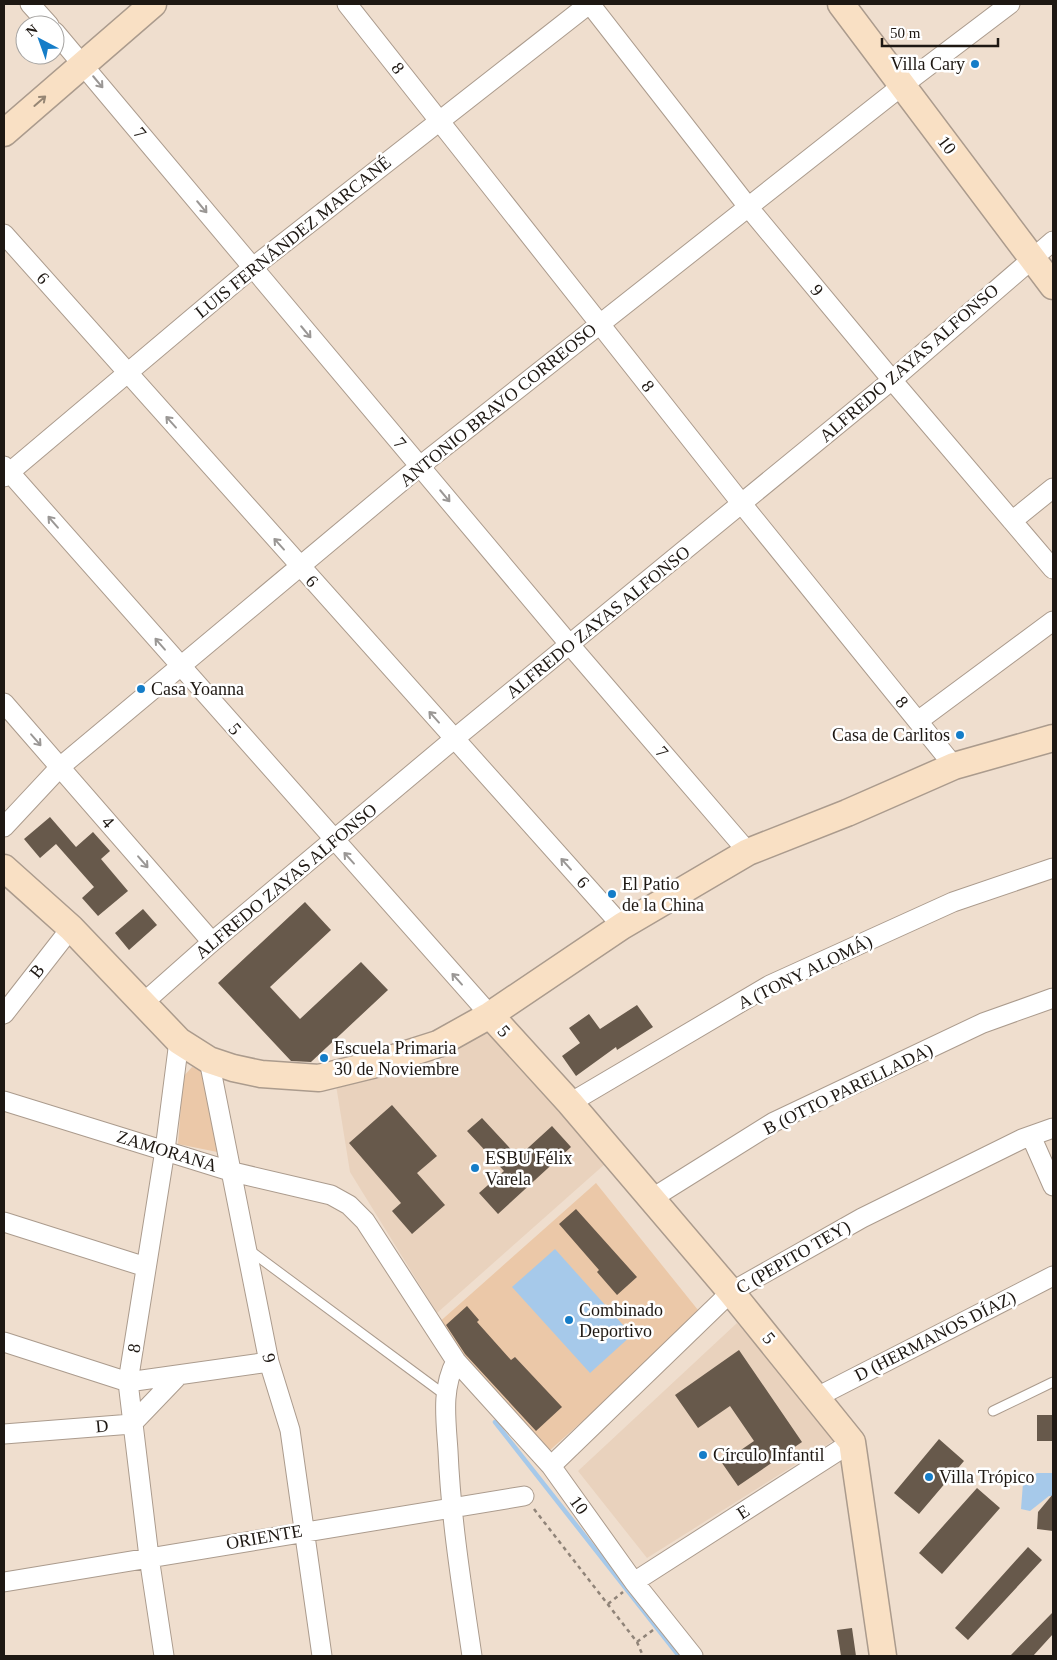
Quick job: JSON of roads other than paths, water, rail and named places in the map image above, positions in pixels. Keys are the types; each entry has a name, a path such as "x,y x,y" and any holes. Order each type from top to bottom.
{"main road":[{"path":"4,133 153,4"},
{"name":"10","path":"841,4 1053,286"},
{"path":"4,868 71,928 142,1004 179,1040 209,1060 261,1074 319,1078 372,1065 438,1044 490,1015 622,926 748,852 847,813 954,766 1053,738"},
{"name":"5","path":"490,1015 570,1103 731,1292 818,1397 852,1442 883,1656"}],"street":[{"path":"30,4 40,15"},
{"name":"8","path":"347,4 742,504 954,766"},
{"name":"LUIS FERNÁNDEZ MARCANÉ","path":"5,472 252,268 589,4"},
{"name":"9","path":"589,4 749,208 1053,569"},
{"name":"ANTONIO BRAVO CORREOSO","path":"4,827 60,767 420,466 903,85 1010,4"},
{"name":"7","path":"65,43 570,645 748,852"},
{"name":"6","path":"4,234 300,568 622,926"},
{"name":"ALFREDO ZAYAS ALFONSO","path":"142,1004 212,942 454,739 892,380 1053,240"},
{"name":"5","path":"5,472 490,1015"},
{"path":"1012,521 1053,488"},
{"path":"918,721 1053,621"},
{"name":"4","path":"4,703 212,942"},
{"name":"A (TONY ALOMÁ)","path":"570,1103 770,985 953,902 1053,868"},
{"name":"B","path":"4,1014 71,928"},
{"name":"B (OTTO PARELLADA)","path":"651,1199 774,1122 983,1023 1053,998"},
{"name":"8","path":"164,1656 149,1557 128,1382 165,1150 179,1040"},
{"name":"9","path":"209,1060 270,1362 290,1430 322,1656"},
{"name":"ZAMORANA","path":"4,1101 233,1172 331,1196"},
{"name":"C (PEPITO TEY)","path":"551,1466 731,1292 862,1218 1031,1136 1053,1128"},
{"path":"1031,1136 1053,1186"},
{"name":"10","path":"331,1196 349,1205 365,1221 456,1361 551,1466 634,1582 693,1656"},
{"path":"4,1222 146,1267"},
{"name":"D (HERMANOS DÍAZ)","path":"818,1397 1053,1276"},
{"path":"4,1342 128,1382 270,1362"},
{"path":"456,1361 448,1376 445,1395 450,1507 472,1656"},
{"name":"D","path":"4,1434 132,1424 179,1375"},
{"name":"E","path":"634,1582 852,1442"},
{"name":"ORIENTE","path":"4,1582 303,1530 524,1496"}],"lane":[{"path":"247,1248 445,1395"},
{"path":"993,1411 1053,1382"}],"water":[{"path":"555,1249 632,1335 590,1373 512,1287"},
{"path":"1037,1473 1053,1473 1053,1496 1049,1496 1030,1511 1021,1509 1023,1483"}],"waterway":[{"path":"495,1422 679,1656"}],"place":[{"name":"Villa Cary","path":"975,64"},
{"name":"Casa Yoanna","path":"141,689"},
{"name":"Casa de Carlitos","path":"960,735"},
{"name":"El Patio de la China","path":"612,894"},
{"name":"Escuela Primaria 30 de Noviembre","path":"324,1058"},
{"name":"ESBU Félix Varela","path":"475,1168"},
{"name":"Combinado Deportivo","path":"569,1320"},
{"name":"Círculo Infantil","path":"703,1455"},
{"name":"Villa Trópico","path":"929,1477"}]}
